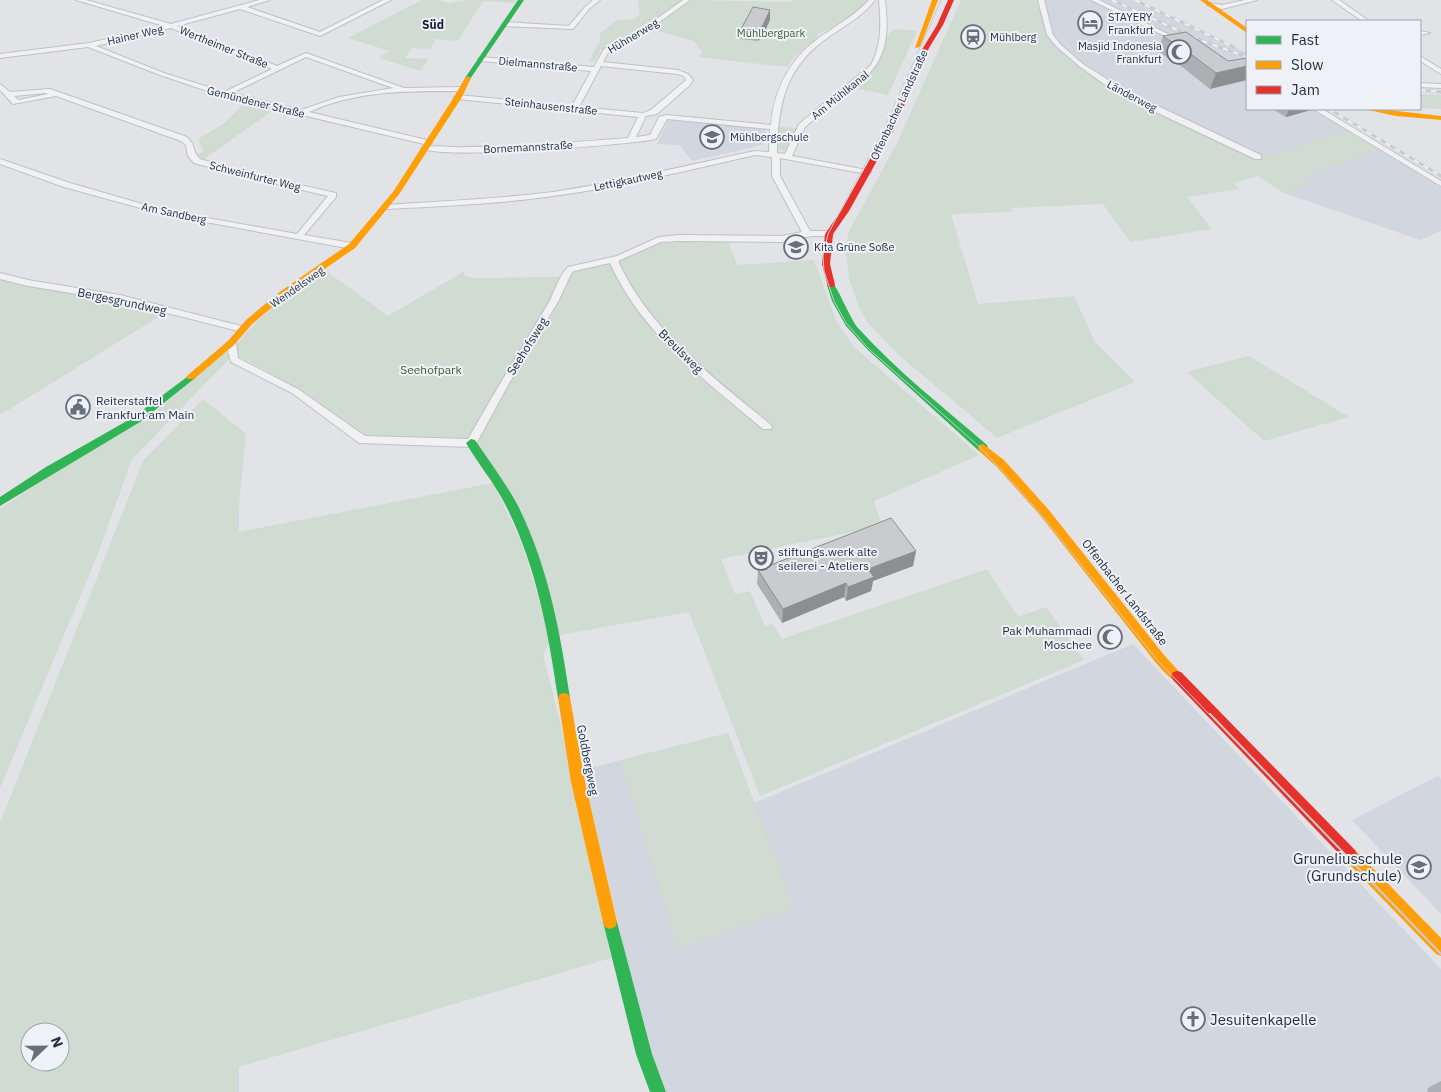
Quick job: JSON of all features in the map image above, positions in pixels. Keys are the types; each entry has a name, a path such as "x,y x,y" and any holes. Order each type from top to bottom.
{"main road":[{"name":"Wendelsweg","path":"0,502 19,488 142,416 230,343 242,329 284,293 352,246 386,207 521,0"},
{"name":"Offenbacher Landstraße","path":"935,0 926,48 889,132 862,171 845,211 829,234 825,257 830,283 847,319 863,339 1000,463 1044,512 1160,659 1441,949"},
{"name":"Offenbacher Landstraße","path":"930,30 951,0"},
{"path":"1208,2 1222,7 1246,23"},
{"path":"1208,2 1246,30"},
{"path":"1374,110 1441,118"},
{"path":"1406,110 1441,113"},
{"name":"Goldbergweg","path":"471,443 513,509 539,569 556,644 568,728 595,859 626,989 644,1054 658,1092"}],"street":[{"name":"Wertheimer Straße","path":"79,0 172,26 276,68"},
{"name":"Hainer Weg","path":"0,56 89,45 172,26 267,0"},
{"path":"242,8 320,34 388,0"},
{"path":"505,24 571,28 587,8 597,0"},
{"name":"Hühnerweg","path":"575,108 607,48 642,32 687,0"},
{"path":"807,234 776,176 772,127 782,86 796,61 810,47 862,11 872,0"},
{"name":"Am Mühlkanal","path":"788,157 802,126 867,73 875,63 884,38 882,0"},
{"name":"Länderweg","path":"1041,0 1050,35 1059,46 1081,65 1121,92 1258,157"},
{"path":"1094,0 1188,45"},
{"path":"1222,7 1254,0"},
{"path":"1335,0 1365,20"},
{"name":"Gemündener Straße","path":"89,45 162,74 225,94 427,146"},
{"path":"225,94 306,54 404,90"},
{"name":"Dielmannstraße","path":"481,59 678,72 689,77 688,84 654,112 643,115"},
{"path":"1421,59 1441,72"},
{"path":"1421,85 1441,86"},
{"name":"Schweinfurter Weg","path":"0,86 16,102 56,95 184,139 190,144 192,156 197,161 246,175 333,195 299,236"},
{"name":"Steinhausenstraße","path":"302,113 331,102 375,93 404,90 460,93 643,115"},
{"path":"1319,110 1441,184"},
{"path":"631,140 643,115"},
{"name":"Bornemannstraße","path":"427,146 447,150 513,149 631,140 653,137 662,119 665,117 772,127"},
{"name":"Lettigkautweg","path":"386,207 492,201 554,194 611,184 744,155 774,154 862,171"},
{"name":"Am Sandberg","path":"0,161 67,185 162,212 352,246"},
{"path":"613,260 659,240 679,238 782,239 807,234 829,234"},
{"name":"Seehofsweg","path":"471,443 502,387 555,300 567,273 571,269 613,260"},
{"name":"Breulsweg","path":"613,260 622,284 652,321 708,377 767,427"},
{"name":"Bergesgrundweg","path":"0,276 28,283 120,298 242,329"},
{"path":"230,343 234,360 295,391 362,440 471,443"}],"shaded area":[{"path":"1034,0 1138,0 1246,53 1246,110 1322,110 1441,182 1441,231 1420,240 1284,193 1259,176 1277,169 1194,131 1108,88 1053,48 1040,25 1040,11"},
{"name":"Mühlbergschule","path":"668,120 766,129 762,145 692,161 679,145 657,144"},
{"name":"Kita Grüne Soße","path":"807,240 809,253 785,254 783,241"},
{"path":"1133,644 1441,969 1441,1092 663,1092 649,1054 582,770 728,733 754,803"},
{"name":"Gruneliusschule (Grundschule)","path":"1438,776 1441,779 1441,914 1352,820"}],"green space":[{"path":"422,0 437,0 448,3 469,0 517,0 514,3 483,1 458,41 436,39 430,49 412,48 405,58 429,59 420,71 379,58 390,51 348,38"},
{"path":"638,0 683,0 643,28 601,50 594,62 589,61 600,41 600,33 618,20 634,19 640,15"},
{"name":"Mühlbergpark","path":"691,0 788,2 796,0 868,0 845,20 818,34 817,38 792,59 787,67 699,57 702,52 694,41 651,29"},
{"path":"961,0 1034,0 1040,11 1040,25 1053,48 1108,88 1257,160 1348,130 1380,149 1303,177 1313,184 1284,193 1258,176 1233,183 1240,189 1187,197 1212,229 1130,242 1103,204 1011,208 1012,212 951,214 978,304 1074,296 1095,342 1135,382 997,438 899,355 867,322 858,305 849,278 846,254 848,233 897,143"},
{"path":"893,29 917,31 888,95 850,87 872,68"},
{"path":"1421,94 1441,95 1441,109 1421,108"},
{"path":"245,103 272,111 203,160 197,155 203,151 198,139 223,124"},
{"path":"779,127 797,128 786,151 778,149"},
{"path":"728,240 737,265 814,260 837,323 854,347 979,455 874,501 882,526 721,559 735,594 750,591 765,626 773,624 782,639 987,569 1018,617 1046,607 1084,660 760,796 689,612 559,635 541,570 475,441 573,271 617,261 656,243"},
{"name":"Seehofpark","path":"325,270 388,316 465,271 464,275 472,278 554,277 565,275 472,438 455,439 363,435 298,388 237,355 237,344 256,322 289,294"},
{"path":"0,279 134,305 165,313 0,415"},
{"path":"226,352 230,358 132,459 97,556 0,788 0,509 74,460 160,408"},
{"path":"1249,356 1349,417 1264,441 1187,372"},
{"path":"203,399 246,434 239,505 239,532 493,483 522,544 551,639 543,655 570,762 611,958 239,1067 239,1092 0,1092 0,823 143,461"},
{"path":"728,733 794,907 678,949 620,761"}],"building":[{"path":"753,7 770,10 763,25 758,30 741,29"},
{"path":"1186,32 1228,61 1246,58 1246,66 1216,73 1176,43 1163,36"},
{"path":"891,518 916,551 868,569 874,577 848,587 846,583 783,609 758,570"}],"tram line":[{"path":"941,0 884,129 828,234 823,256 824,271 834,301 846,323 869,349 982,449 1040,513 1158,661 1211,716"},
{"path":"1210,714 1441,954"}],"railway":[{"path":"1112,0 1197,39 1246,57"},
{"path":"1135,0 1234,47"},
{"path":"1421,90 1441,92"},
{"path":"1331,110 1441,176"}],"traffic: fast":[{"path":"468,78 521,0"},
{"path":"831,285 837,301 851,326 871,348 983,448"},
{"path":"0,502 33,480 136,420 191,377"},
{"path":"471,443 507,496 531,551 546,599 564,698"},
{"path":"610,922 644,1054 658,1092"}],"traffic: slow":[{"path":"917,47 935,0"},
{"path":"1203,0 1246,30"},
{"path":"191,377 231,343 249,322 284,293 352,246 396,193 458,97 468,78"},
{"path":"1374,110 1441,118"},
{"path":"983,448 1000,463 1044,512 1160,659 1177,676"},
{"path":"564,698 578,782 610,922"},
{"path":"1350,855 1441,949"}],"traffic: jam":[{"path":"831,285 826,264 829,234 845,211 889,132 926,48 940,25 951,0"},
{"path":"1177,676 1350,855"}],"place":[{"name":"STAYERY Frankfurt","path":"1090,23"},
{"name":"Mühlberg","path":"973,37"},
{"name":"Masjid Indonesia Frankfurt","path":"1179,52"},
{"name":"Mühlbergschule","path":"712,137"},
{"name":"Kita Grüne Soße","path":"796,247"},
{"name":"Reiterstaffel Frankfurt am Main","path":"78,407"},
{"name":"stiftungs.werk alte seilerei - Ateliers","path":"761,558"},
{"name":"Pak Muhammadi Moschee","path":"1110,637"},
{"name":"Gruneliusschule (Grundschule)","path":"1419,867"},
{"name":"Jesuitenkapelle","path":"1193,1019"}],"district":[{"name":"Süd","path":"433,24"}]}
